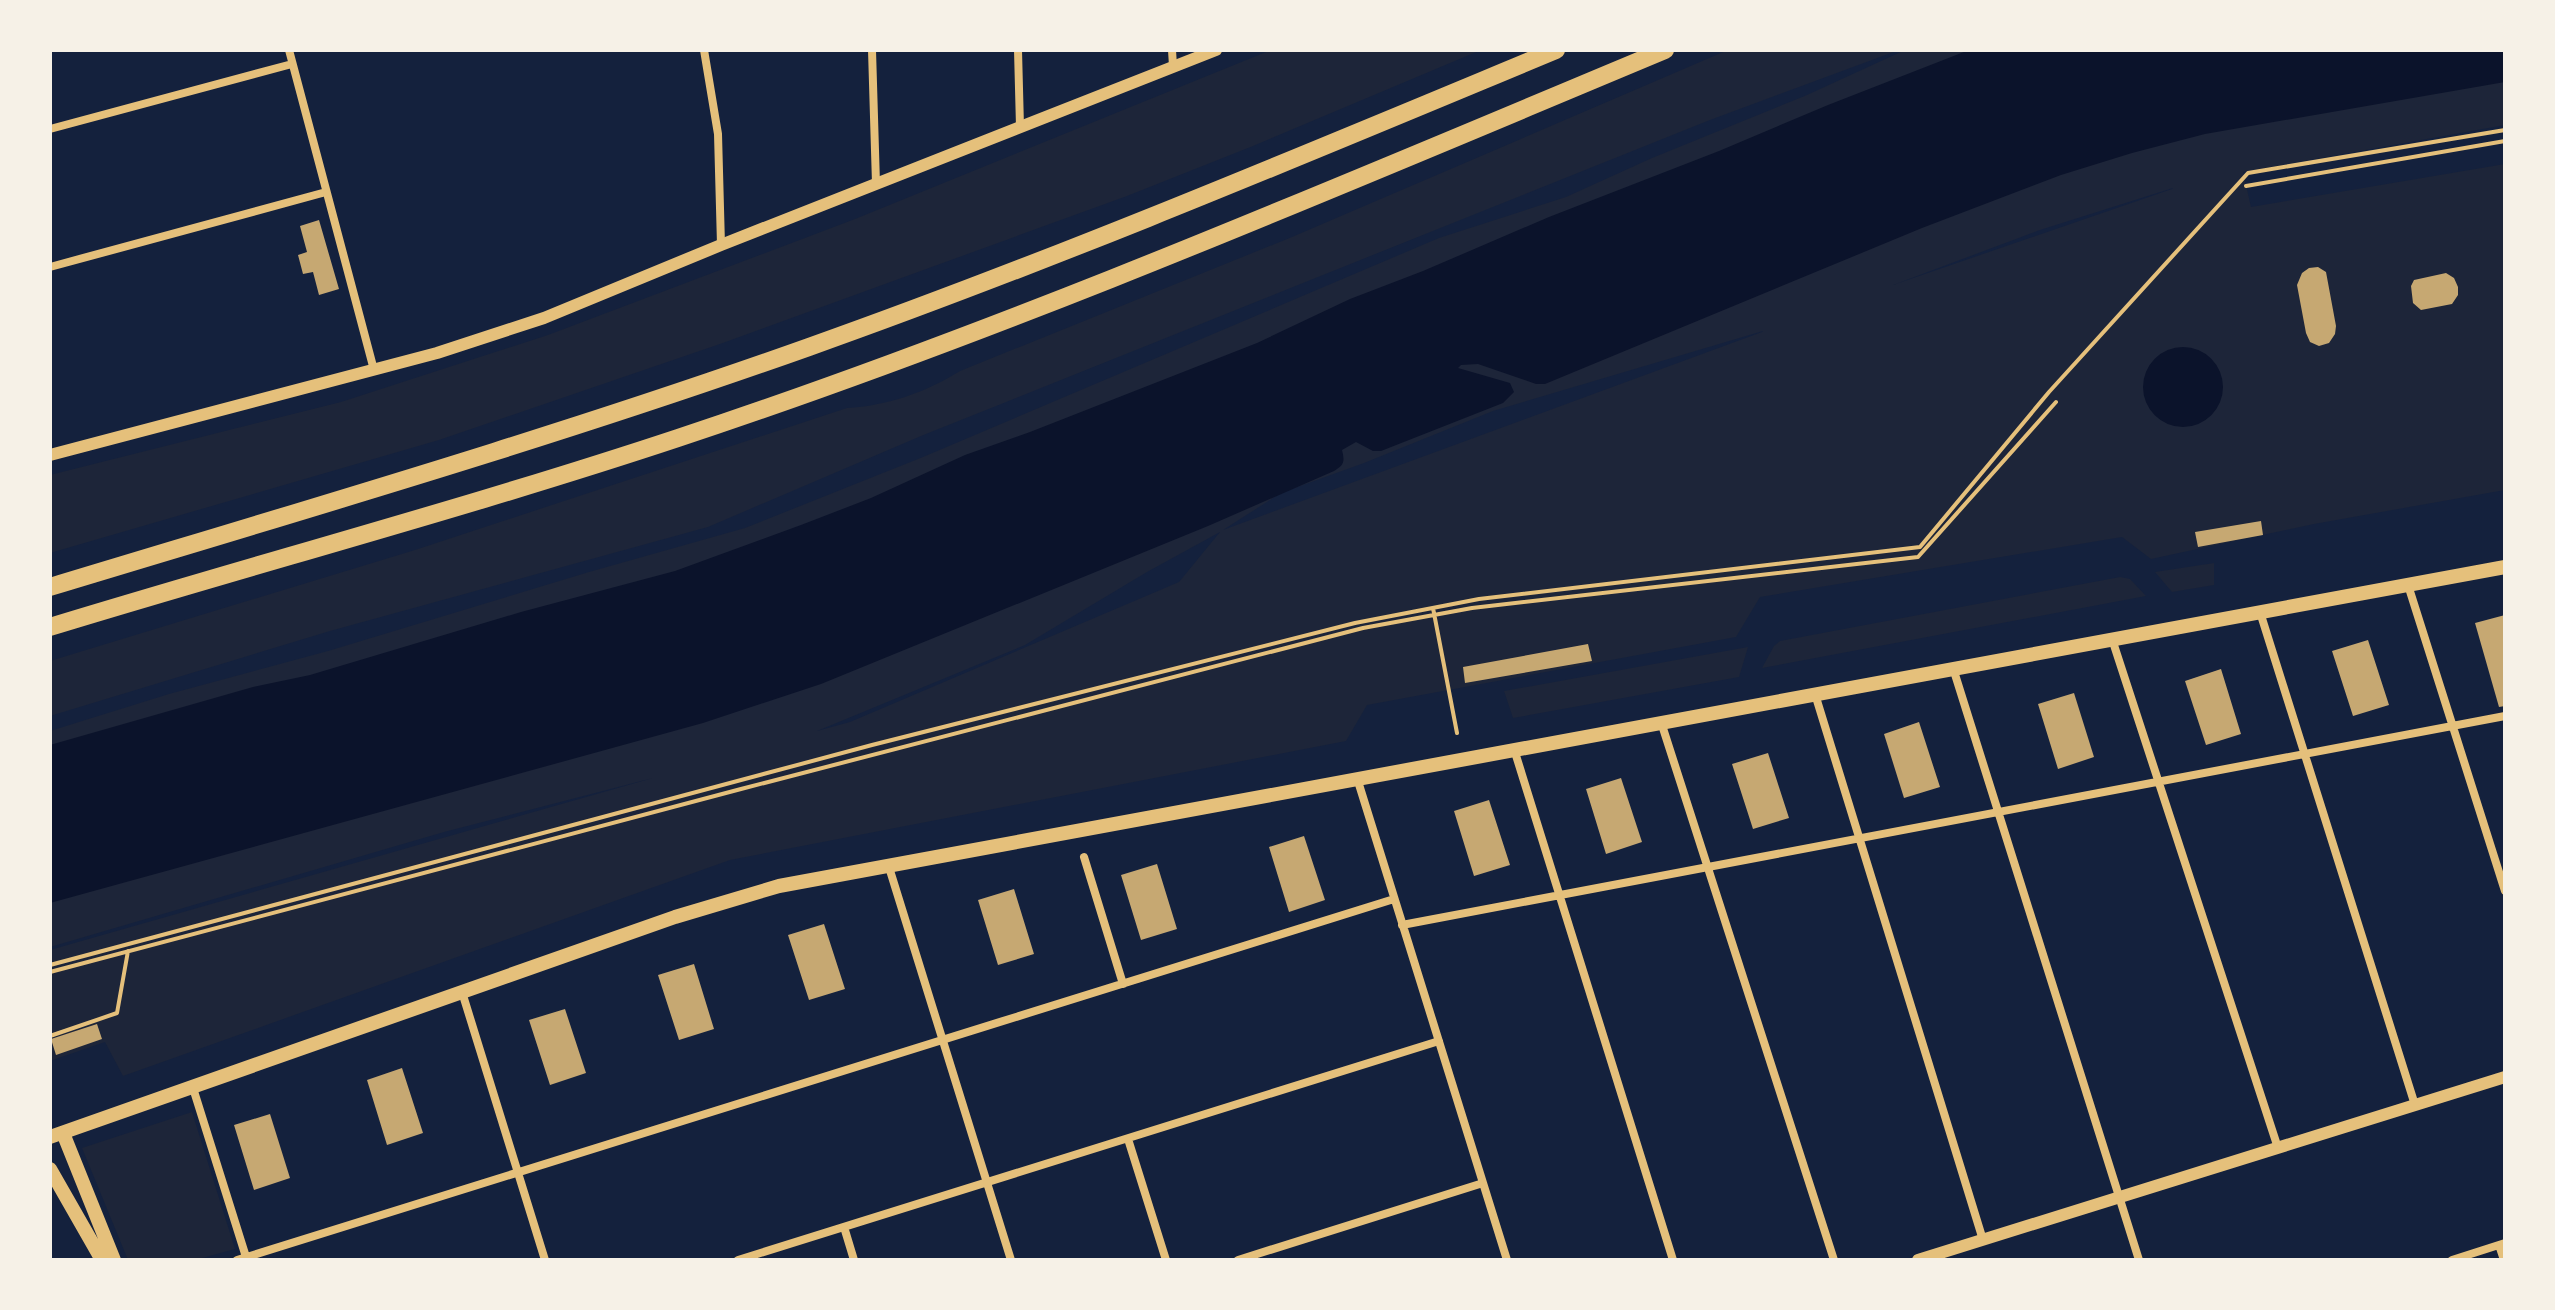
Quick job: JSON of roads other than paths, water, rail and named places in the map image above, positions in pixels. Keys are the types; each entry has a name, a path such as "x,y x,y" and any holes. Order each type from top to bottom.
{"highway":[{"path":"50,587 513,447 808,348 1084,245 1556,50"},
{"path":"50,627 602,462 846,379 1226,232 1665,50"}],"main road":[{"path":"114,1260 56,1135 729,899 888,864 2505,567"},
{"path":"50,1169 102,1260"}],"street":[{"path":"289,50 374,370"},
{"path":"704,50 716,109 721,245"},
{"path":"872,50 876,184"},
{"path":"1018,50 1020,127"},
{"path":"1172,50 1173,66"},
{"path":"50,455 437,353 544,318 1200,53 1216,50"},
{"path":"50,129 292,64"},
{"path":"50,267 326,192"},
{"path":"2408,585 2505,891"},
{"path":"2260,612 2415,1105"},
{"path":"2112,639 2278,1148"},
{"path":"1953,668 2139,1260"},
{"path":"1815,694 1983,1240"},
{"path":"1402,925 2505,716"},
{"path":"1661,722 1834,1260"},
{"path":"1514,749 1673,1260"},
{"path":"1357,778 1507,1260"},
{"path":"1084,857 1123,984"},
{"path":"888,864 1011,1260"},
{"path":"193,1088 242,1259 1394,899"},
{"path":"462,992 545,1260"},
{"path":"738,1260 1439,1041"},
{"path":"1918,1260 2505,1077"},
{"path":"1128,1139 1166,1260"},
{"path":"1238,1260 1483,1183"},
{"path":"844,1227 854,1260"},
{"path":"2452,1260 2502,1244 2504,1260"}]}
